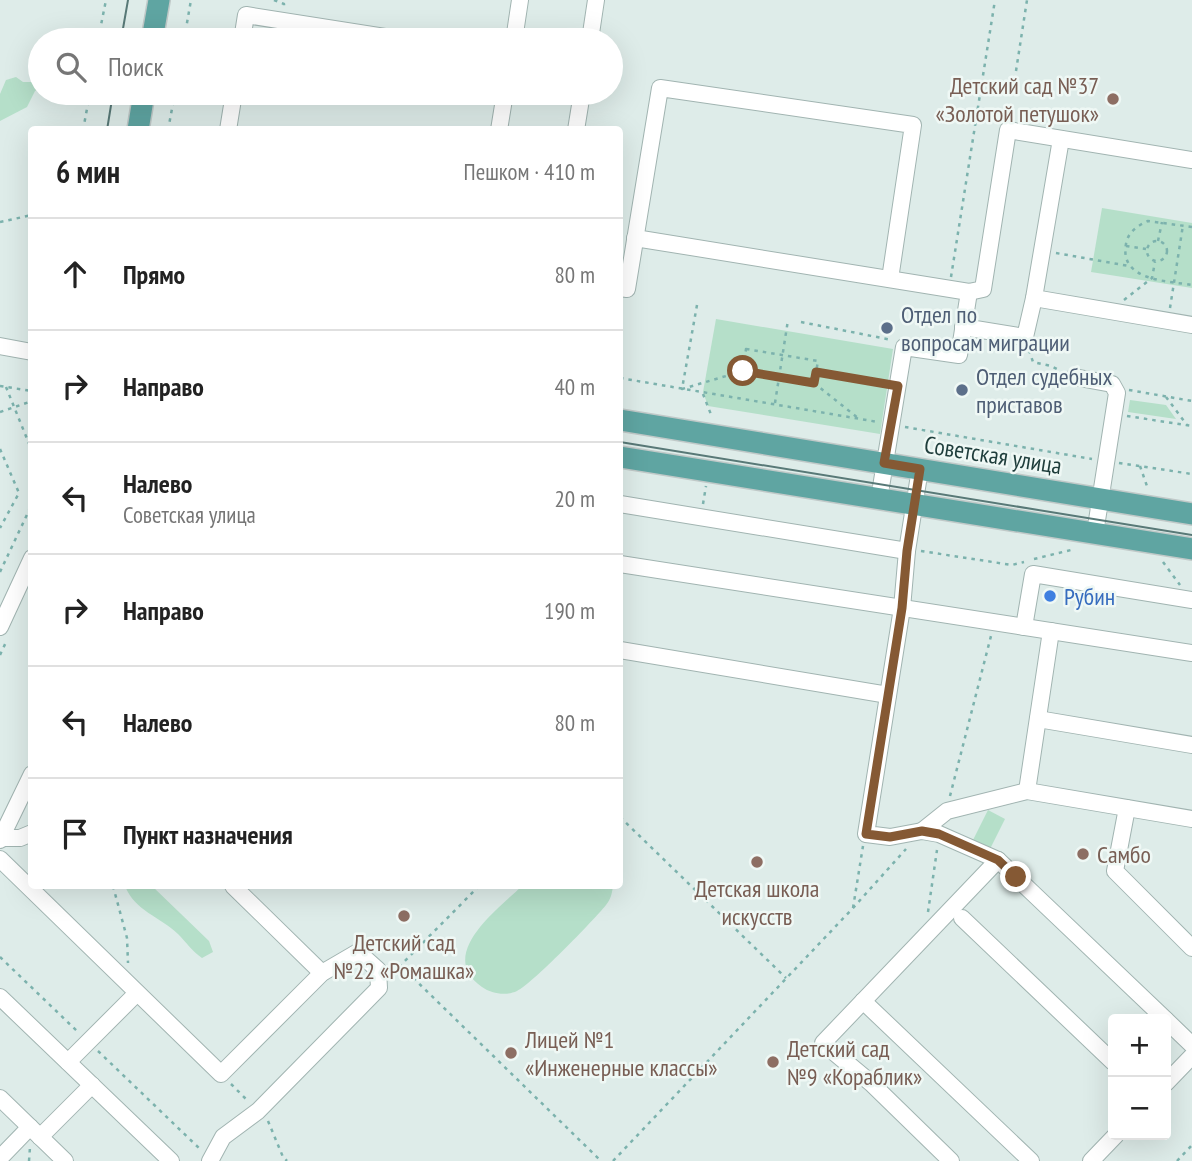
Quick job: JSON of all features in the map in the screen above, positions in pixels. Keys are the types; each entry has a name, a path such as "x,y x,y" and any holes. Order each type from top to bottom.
{"main road":[{"path":"154,28 159,0"},
{"path":"139,126 142,105"},
{"name":"Советская улица","path":"623,420 1192,514"},
{"path":"623,457 1192,549"}],"street":[{"path":"516,28 520,0"},
{"path":"592,28 596,0"},
{"path":"244,28 246,15 328,28"},
{"path":"623,288 627,289 660,88 913,125 890,279"},
{"path":"229,126 232,105"},
{"path":"500,126 503,105"},
{"path":"577,126 580,105"},
{"path":"635,238 970,292 983,289 1008,130 1192,160"},
{"path":"963,327 1025,337 1061,139"},
{"path":"878,499 904,346 959,355 970,292"},
{"path":"1034,298 1192,325"},
{"path":"0,346 28,351"},
{"path":"1074,377 1107,383 1116,388 1117,393 1095,533"},
{"path":"920,469 907,551 902,608 866,834 890,837 922,831 939,834 998,860 1161,1014"},
{"path":"623,504 907,551"},
{"path":"623,564 1192,653"},
{"path":"0,626 28,566"},
{"path":"1024,627 1033,574 1191,600"},
{"path":"1027,790 1051,631"},
{"path":"623,651 888,695"},
{"path":"1038,719 1192,746"},
{"path":"28,782 1,839 28,835"},
{"path":"922,831 947,811 1027,790 1192,819"},
{"path":"1127,808 1115,871 1192,948"},
{"path":"0,859 28,887"},
{"path":"951,1161 871,1083 823,1043 998,860"},
{"path":"30,889 221,1074 322,972 358,952 378,970 379,988 258,1111 223,1137 210,1160"},
{"path":"236,889 322,972"},
{"path":"962,918 1108,1057"},
{"path":"68,1062 137,993"},
{"path":"0,997 171,1161"},
{"path":"863,1001 1031,1161"},
{"path":"1171,1024 1192,1045"},
{"path":"1171,1078 1192,1056"},
{"path":"0,1158 92,1085"},
{"path":"0,1098 65,1161"},
{"path":"1091,1161 1111,1140"}],"path":[{"path":"101,28 106,0"},
{"path":"186,28 191,0"},
{"path":"274,0 284,4"},
{"path":"949,289 995,0"},
{"path":"1016,71 1027,0"},
{"path":"84,126 88,105"},
{"path":"169,126 172,105"},
{"path":"0,222 28,216"},
{"path":"1192,227 1148,221 1131,232 1126,246 1128,261 1140,275 1192,285"},
{"path":"1158,241 1162,222"},
{"path":"1168,321 1183,225"},
{"path":"1158,241 1165,245 1167,255 1162,260 1155,261 1147,256 1146,249 1150,243 1158,241"},
{"path":"1126,246 1146,249"},
{"path":"1042,251 1131,266"},
{"path":"1108,312 1152,278 1155,261"},
{"path":"697,305 681,389 743,371 779,377 814,383 860,419"},
{"path":"775,405 788,320"},
{"path":"801,323 888,337"},
{"path":"1025,337 1033,362 1051,366"},
{"path":"743,371 746,349 818,360 814,383"},
{"path":"816,372 898,386"},
{"path":"0,386 28,390"},
{"path":"6,387 28,442"},
{"path":"1116,388 1192,401"},
{"path":"703,393 716,427"},
{"path":"1166,397 1186,425"},
{"path":"0,412 28,402"},
{"path":"1123,416 1192,426"},
{"path":"0,449 19,493 0,528"},
{"path":"1140,466 1149,493"},
{"path":"701,517 707,479"},
{"path":"0,572 28,512"},
{"path":"907,551 923,551 1012,565 1077,548"},
{"path":"1170,558 1159,556 1191,600"},
{"path":"947,811 995,623"},
{"path":"623,820 786,978"},
{"path":"613,1161 853,908 922,831"},
{"path":"853,908 866,834"},
{"path":"927,934 928,904 939,834"},
{"path":"114,889 127,938 128,967 123,980"},
{"path":"379,988 476,889"},
{"path":"0,957 210,1160"},
{"path":"401,966 601,1161"},
{"path":"871,1083 892,1028"},
{"path":"221,1074 268,1121 287,1161"},
{"path":"1177,1161 1192,1145"}],"green space":[{"path":"16,77 28,82 27,107 0,121 0,94 6,80"},
{"path":"1102,208 1192,223 1192,288 1091,272"},
{"path":"716,319 893,349 880,434 708,406 703,392"},
{"path":"1130,400 1166,405 1176,419 1128,412"},
{"path":"988,810 1005,819 990,849 973,840"},
{"path":"126,889 155,889 209,941 213,952 202,958 178,934 148,913"},
{"path":"519,889 612,889 606,905 536,976 517,991 504,994 482,987 469,974 465,961 468,947 476,933"}],"tram line":[{"path":"123,28 128,0"},
{"path":"108,126 111,105"},
{"path":"623,442 1192,535"}],"place":[{"name":"Детский сад №37 «Золотой петушок»","path":"1113,99"},
{"name":"Отдел по вопросам миграции","path":"887,328"},
{"name":"Отдел судебных приставов","path":"962,390"},
{"name":"Рубин","path":"1050,596"},
{"name":"Самбо","path":"1083,854"},
{"name":"Детская школа искусств","path":"757,862"},
{"name":"Детский сад №22 «Ромашка»","path":"404,916"},
{"name":"Лицей №1 «Инженерные классы»","path":"511,1053"},
{"name":"Детский сад №9 «Кораблик»","path":"773,1062"}],"route":[{"path":"743,371 814,383 816,372 898,386 884,463 920,469 907,551 902,608 866,834 890,837 922,831 939,834 998,860 1016,877"}]}
